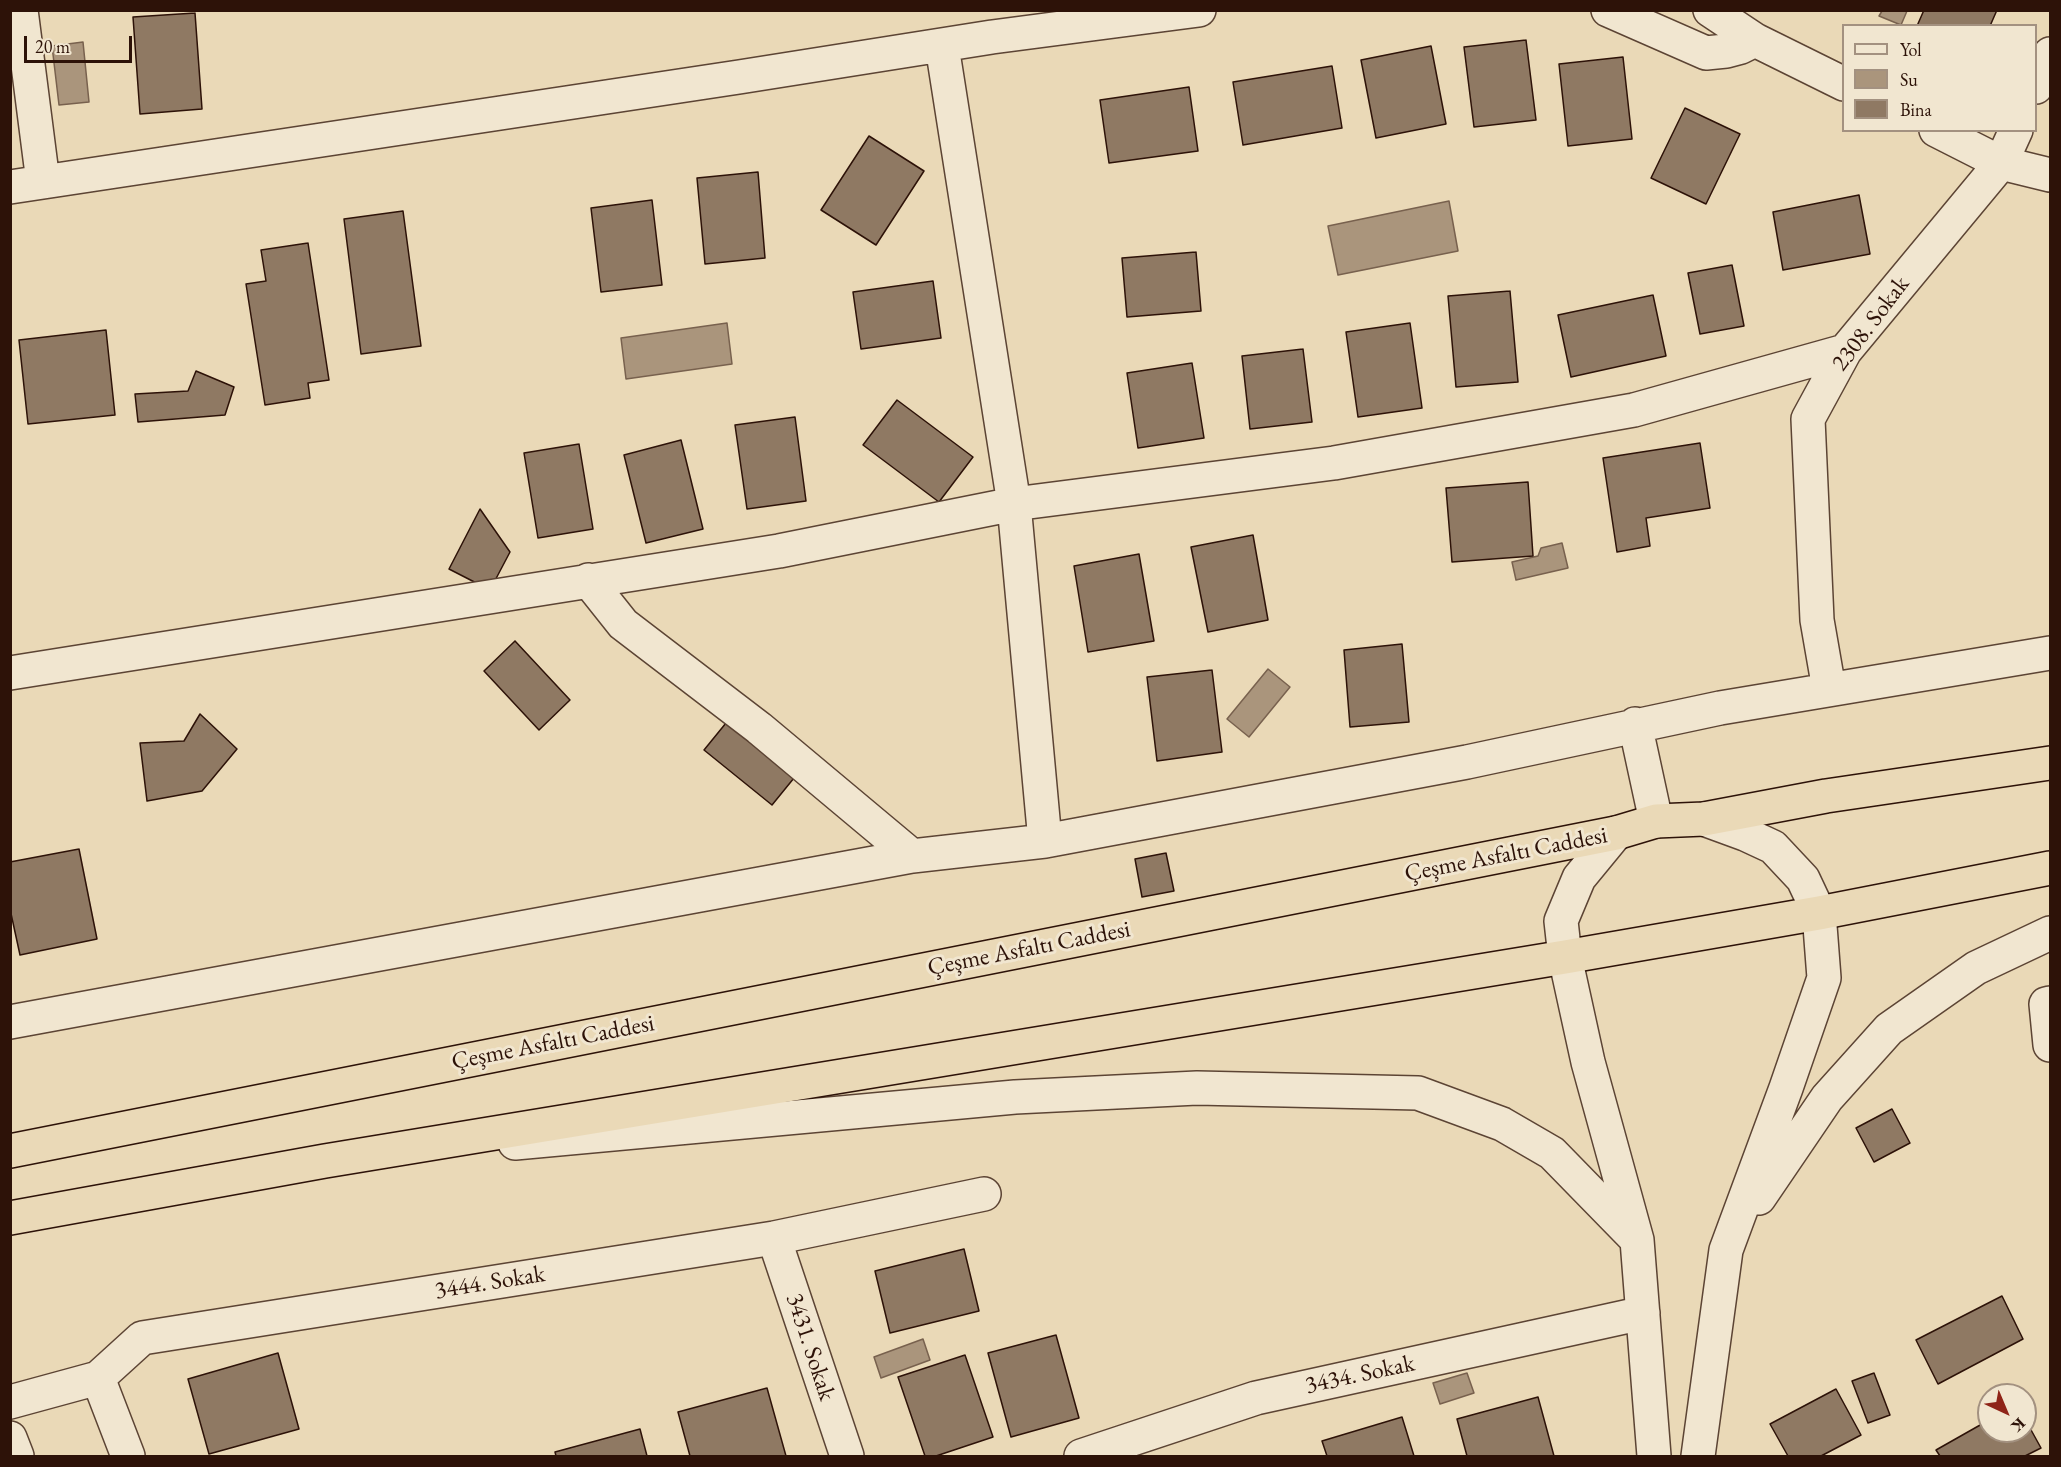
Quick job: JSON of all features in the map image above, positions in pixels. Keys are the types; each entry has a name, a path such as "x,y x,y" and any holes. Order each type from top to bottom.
{"highway":[{"name":"Çeşme Asfaltı Caddesi","path":"10,1151 1616,833 1656,821 1704,819 1826,796 2050,763"},
{"path":"10,1218 325,1161 1565,957 1819,913 2050,868"}],"street":[{"path":"21,10 43,182"},
{"path":"10,187 942,46 1000,24 1199,10"},
{"path":"1608,10 1706,53 1726,51 1755,40"},
{"path":"1710,10 1755,40 1842,83"},
{"path":"942,46 1014,504 1045,841"},
{"path":"2037,85 2050,54"},
{"path":"1940,132 2001,163 2050,175"},
{"name":"2308. Sokak","path":"1829,689 1817,620 1808,419 1845,351 2001,163 2015,132"},
{"path":"10,673 779,551 1014,504 1334,463 1634,410 1845,351"},
{"path":"588,580 623,624 759,728 912,856"},
{"path":"10,1022 912,856 1045,841 1467,762 1635,724 2050,653"},
{"path":"1635,724 1656,821"},
{"path":"1698,1456 1726,1250 1786,1089 1824,978 1819,913 1803,879 1773,847 1704,819"},
{"path":"1616,833 1579,878 1561,921 1565,957 1588,1062 1637,1240 1654,1456"},
{"path":"1726,1250 1827,1098 1888,1029 1976,968 2050,933"},
{"path":"2050,1003 2046,1004 2050,1045"},
{"path":"325,1161 1015,1097 1197,1088 1418,1093 1502,1124 1552,1153 1637,1240"},
{"name":"3444. Sokak","path":"10,1402 98,1378 142,1338 774,1238 984,1194"},
{"name":"3431. Sokak","path":"774,1238 847,1456"},
{"name":"3434. Sokak","path":"1081,1456 1256,1398 1643,1313"},
{"path":"98,1378 128,1456"},
{"path":"10,1438 17,1456"}],"water":[{"path":"1882,10 1907,11 1901,24 1879,16"},
{"path":"83,42 89,102 59,105 52,46"},
{"path":"1449,201 1458,251 1338,275 1328,226"},
{"path":"727,323 732,364 626,379 621,338"},
{"path":"1562,543 1568,568 1516,580 1512,562 1538,556 1541,548"},
{"path":"1268,669 1290,687 1249,737 1227,719"},
{"path":"923,1339 930,1360 881,1378 874,1357"},
{"path":"1467,1373 1474,1393 1440,1404 1433,1383"}],"building":[{"path":"1924,10 1997,10 1991,24 1918,24"},
{"path":"195,13 202,109 140,114 133,17"},
{"path":"1526,40 1536,120 1474,127 1464,47"},
{"path":"1431,46 1446,124 1376,138 1361,60"},
{"path":"1623,57 1632,139 1568,146 1559,64"},
{"path":"1332,66 1342,128 1243,145 1233,82"},
{"path":"1189,87 1198,151 1109,163 1100,100"},
{"path":"1685,108 1740,134 1706,204 1651,178"},
{"path":"869,136 924,171 876,245 821,210"},
{"path":"758,172 765,258 705,264 697,178"},
{"path":"1859,195 1870,254 1783,270 1773,212"},
{"path":"652,200 662,285 601,292 591,208"},
{"path":"403,211 421,346 361,354 344,219"},
{"path":"308,243 329,380 308,383 310,398 265,405 246,284 266,281 261,250"},
{"path":"1196,252 1201,311 1127,317 1122,258"},
{"path":"1732,265 1744,326 1700,334 1688,273"},
{"path":"933,281 941,338 861,349 853,292"},
{"path":"1510,291 1518,382 1456,387 1448,296"},
{"path":"1653,295 1666,356 1571,377 1558,315"},
{"path":"1410,323 1422,408 1358,417 1346,332"},
{"path":"106,330 115,415 28,424 19,340"},
{"path":"1303,349 1312,422 1250,429 1242,356"},
{"path":"1192,363 1204,438 1138,448 1127,373"},
{"path":"196,371 234,387 225,415 138,422 135,394 188,391"},
{"path":"897,400 973,457 939,502 863,445"},
{"path":"795,417 806,501 747,509 735,425"},
{"path":"681,440 703,529 646,543 624,455"},
{"path":"1700,443 1710,508 1646,518 1650,546 1617,552 1603,458"},
{"path":"579,444 593,529 538,538 524,453"},
{"path":"1528,482 1533,556 1452,562 1446,488"},
{"path":"480,509 510,552 490,590 449,569"},
{"path":"1253,535 1268,620 1208,632 1191,547"},
{"path":"1139,554 1154,641 1088,652 1074,566"},
{"path":"515,641 570,700 539,730 484,671"},
{"path":"1402,644 1409,722 1350,727 1344,650"},
{"path":"1212,670 1222,752 1157,761 1147,677"},
{"path":"200,714 237,749 202,791 147,801 140,743 184,741"},
{"path":"726,723 794,778 772,805 704,750"},
{"path":"79,849 97,939 20,955 10,909 10,862"},
{"path":"1166,853 1174,891 1142,897 1135,859"},
{"path":"1892,1109 1910,1143 1874,1162 1856,1128"},
{"path":"964,1249 979,1311 890,1333 875,1271"},
{"path":"2002,1296 2023,1339 1938,1384 1916,1340"},
{"path":"1056,1335 1079,1418 1011,1437 988,1353"},
{"path":"278,1353 299,1429 209,1454 188,1379"},
{"path":"965,1355 993,1437 936,1456 925,1456 898,1377"},
{"path":"1874,1373 1890,1415 1868,1423 1852,1381"},
{"path":"767,1388 786,1456 690,1456 678,1412"},
{"path":"1836,1389 1861,1435 1821,1456 1788,1456 1770,1424"},
{"path":"1538,1397 1554,1456 1467,1456 1457,1419"},
{"path":"1402,1417 1414,1456 1327,1456 1322,1441"},
{"path":"1977,1427 1977,1443 2037,1443 2037,1441 2041,1448 2025,1456 1940,1456 1936,1450"},
{"path":"640,1429 647,1456 556,1456 555,1452"}]}
